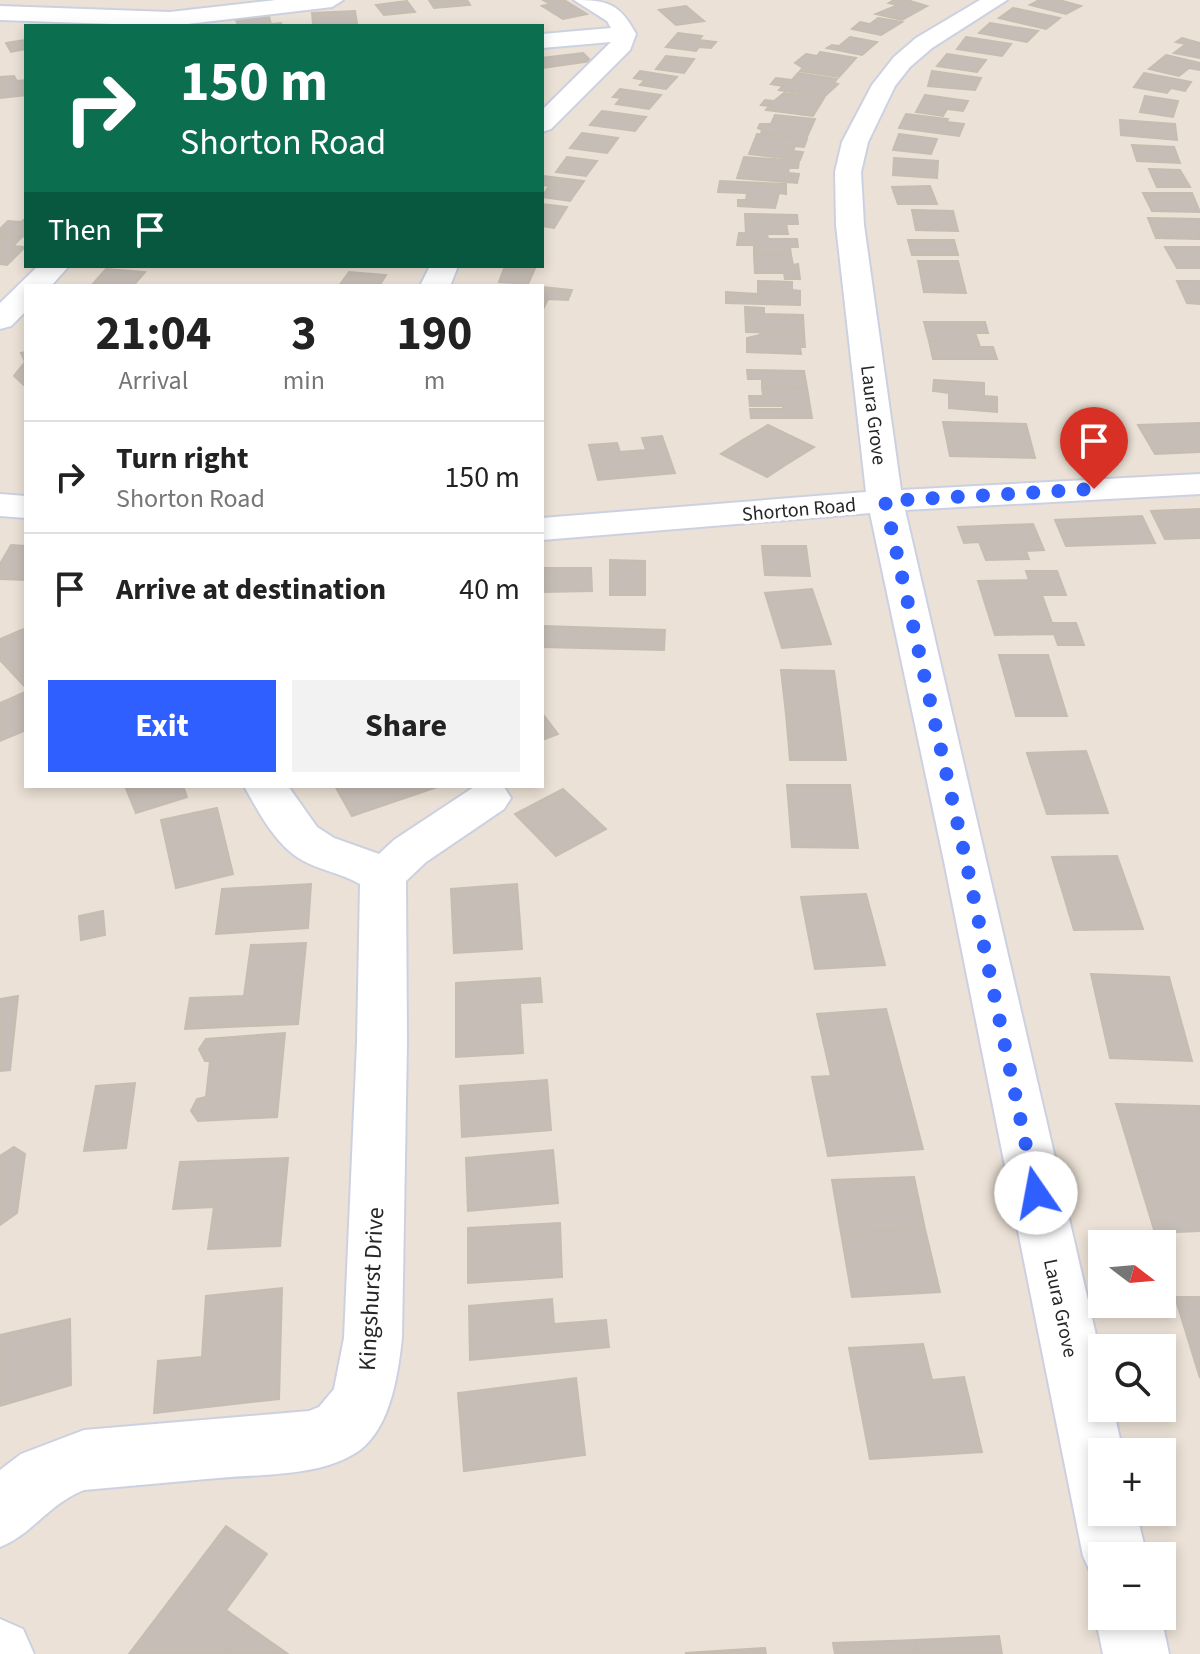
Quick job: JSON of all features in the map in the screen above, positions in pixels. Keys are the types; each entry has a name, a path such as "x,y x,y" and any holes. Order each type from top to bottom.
{"street":[{"path":"0,13 47,6 170,19 332,0"},
{"path":"585,0 616,17 625,34"},
{"name":"Laura Grove","path":"996,0 944,28 902,62 868,113 855,142 848,172 850,225 885,501 966,861 1089,1438"},
{"path":"544,41 625,34"},
{"path":"544,122 618,51 625,34"},
{"path":"36,284 53,268"},
{"path":"0,320 24,296"},
{"name":"Shorton Road","path":"544,529 885,501 1200,484"},
{"path":"0,505 24,507"},
{"path":"266,788 301,838 319,850 353,860 383,876 410,851 489,798"},
{"name":"Kingshurst Drive","path":"0,1516 9,1502 43,1475 84,1460 309,1440 338,1430 359,1403 368,1374 373,1338 382,1042 383,876"},
{"path":"1131,1630 1136,1654"}],"building":[{"path":"429,0 467,0 470,5 434,8"},
{"path":"543,0 564,0 587,14 563,19 542,6 550,4"},
{"path":"894,0 927,6 902,20 876,14 898,5 889,3"},
{"path":"1039,0 1059,0 1081,6 1066,14 1030,5"},
{"path":"407,1 415,12 384,15 376,5"},
{"path":"686,6 704,21 676,25 659,10"},
{"path":"1013,8 1060,18 1046,29 999,18"},
{"path":"355,11 357,24 313,24 312,13"},
{"path":"269,17 271,24 237,24 236,20"},
{"path":"878,18 902,22 881,35 852,29 860,22 870,24"},
{"path":"990,23 1038,31 1027,42 979,33"},
{"path":"678,33 702,36 699,40 716,42 711,48 699,47 696,51 666,47"},
{"path":"850,37 877,42 862,55 827,48 839,46"},
{"path":"966,37 1011,44 1002,56 957,49"},
{"path":"1182,38 1200,43 1200,58 1174,53 1186,44 1176,42"},
{"path":"24,40 24,49 11,52 6,43"},
{"path":"820,52 856,58 839,77 800,71 803,68 795,63 806,54 817,56"},
{"path":"583,53 591,61 544,68 544,58"},
{"path":"947,54 986,60 977,72 937,66"},
{"path":"1166,55 1200,63 1200,70 1189,68 1179,76 1149,69"},
{"path":"666,56 694,59 684,73 656,69"},
{"path":"640,71 677,77 666,89 640,85 645,80 634,78"},
{"path":"932,71 981,78 975,90 928,86"},
{"path":"798,73 837,79 834,83 838,84 824,97 779,90 783,86 771,84 776,78 792,80"},
{"path":"1144,73 1191,82 1185,91 1171,88 1167,93 1134,87"},
{"path":"14,76 17,81 24,80 24,95 0,98 0,77"},
{"path":"620,89 661,95 649,109 616,104 621,98 613,97"},
{"path":"784,93 824,98 813,116 766,110 769,106 761,105 765,100 774,101"},
{"path":"925,95 968,101 963,111 947,109 943,116 916,112"},
{"path":"1145,96 1178,101 1173,117 1140,112"},
{"path":"602,111 646,117 635,131 590,125"},
{"path":"906,114 964,124 959,136 899,128"},
{"path":"775,115 815,119 806,139 761,134 760,124 771,124"},
{"path":"1120,120 1175,124 1177,140 1121,135"},
{"path":"582,133 618,138 607,153 570,148"},
{"path":"757,134 807,139 804,147 795,146 793,151 803,152 800,160 749,154"},
{"path":"899,134 937,139 931,154 893,150"},
{"path":"1132,145 1174,147 1180,163 1137,161"},
{"path":"567,157 597,161 586,176 556,172"},
{"path":"744,157 799,161 798,168 789,168 788,173 799,174 797,183 737,178"},
{"path":"894,158 938,161 937,178 893,175"},
{"path":"1149,169 1180,170 1190,187 1157,187"},
{"path":"544,176 584,181 570,201 544,197 549,186 544,185"},
{"path":"720,181 786,184 786,194 779,193 775,208 738,206 738,200 746,200 747,193 718,192"},
{"path":"930,186 937,204 898,204 892,187"},
{"path":"1143,193 1192,193 1200,212 1152,211"},
{"path":"544,204 567,207 554,228 544,226"},
{"path":"912,210 953,211 958,231 916,230"},
{"path":"745,214 797,215 798,224 786,224 788,234 746,234"},
{"path":"1148,218 1200,219 1200,239 1156,238"},
{"path":"24,220 24,237 0,234 0,229 8,221"},
{"path":"739,233 767,234 768,239 797,239 798,247 790,247 791,255 754,255 754,245 737,245"},
{"path":"0,235 21,238 13,246 24,248 7,265 0,264"},
{"path":"908,240 954,240 958,255 912,255"},
{"path":"1165,247 1200,247 1200,268 1177,268"},
{"path":"754,255 791,255 793,265 798,264 800,279 785,279 784,273 755,273"},
{"path":"918,261 958,261 966,293 924,292"},
{"path":"504,268 535,268 528,284 499,282"},
{"path":"106,269 145,272 135,284 93,284"},
{"path":"349,272 386,275 380,284 340,284"},
{"path":"758,281 792,282 792,290 800,291 800,305 726,303 726,292 758,294"},
{"path":"1177,281 1200,281 1200,304 1187,303"},
{"path":"544,287 572,290 568,300 548,299 544,307"},
{"path":"745,307 764,308 764,314 803,315 804,333 746,332"},
{"path":"924,322 985,322 988,333 975,333 978,341 929,341"},
{"path":"760,331 804,333 805,347 800,347 801,354 747,352 747,338 760,335"},
{"path":"929,341 978,341 980,347 993,347 997,359 933,359"},
{"path":"24,363 24,385 14,376"},
{"path":"747,370 804,371 807,388 762,387 762,379 748,379"},
{"path":"934,380 984,383 984,396 997,397 997,412 949,408 949,393 933,391"},
{"path":"762,387 807,388 812,418 751,418 750,409 783,409 783,406 750,406 749,396 763,396"},
{"path":"943,422 1026,424 1035,458 950,456"},
{"path":"1200,423 1200,452 1155,454 1138,425"},
{"path":"768,425 814,447 790,462 743,440"},
{"path":"662,436 675,473 598,480 589,445 617,443 620,452 646,450 642,438"},
{"path":"743,440 790,462 767,477 721,454"},
{"path":"1200,509 1200,538 1165,539 1151,511"},
{"path":"1142,516 1155,543 1066,546 1055,520"},
{"path":"1033,524 1044,550 1026,551 1029,559 986,560 979,542 964,543 958,527"},
{"path":"11,545 24,546 24,580 0,579 0,564"},
{"path":"762,546 806,546 810,576 765,575"},
{"path":"610,560 645,561 645,595 610,595"},
{"path":"544,568 591,568 592,591 544,592"},
{"path":"1026,571 1057,571 1066,595 1042,595 1052,623 1076,623 1084,645 1058,645 1054,634 995,635 978,581 1029,580"},
{"path":"812,589 831,644 782,648 765,593"},
{"path":"544,626 665,630 664,650 544,647"},
{"path":"24,629 24,686 0,660 0,639"},
{"path":"999,655 1048,655 1067,716 1016,716"},
{"path":"781,670 834,671 840,714 786,714"},
{"path":"24,692 24,731 0,741 0,703"},
{"path":"786,714 840,714 846,760 790,760"},
{"path":"544,716 558,734 544,739"},
{"path":"1086,751 1108,813 1047,814 1027,753"},
{"path":"787,785 850,785 858,848 792,847"},
{"path":"126,788 184,788 187,797 136,813"},
{"path":"336,788 434,788 352,816"},
{"path":"563,789 606,829 556,856 515,814"},
{"path":"217,808 233,874 176,888 161,820"},
{"path":"1117,856 1143,929 1074,930 1052,857"},
{"path":"311,884 308,928 216,934 222,889"},
{"path":"517,884 522,949 454,953 451,889"},
{"path":"866,894 885,965 815,969 801,897"},
{"path":"103,911 105,935 81,940 79,916"},
{"path":"306,943 298,1024 185,1029 190,998 244,996 251,945"},
{"path":"1091,974 1169,977 1192,1061 1110,1058"},
{"path":"540,978 542,1002 520,1003 523,1053 456,1057 456,983"},
{"path":"18,996 10,1070 0,1071 0,999"},
{"path":"886,1009 923,1149 828,1156 812,1077 831,1076 817,1014"},
{"path":"285,1033 277,1117 198,1121 191,1111 197,1099 206,1097 210,1061 205,1061 199,1049 206,1039"},
{"path":"547,1080 551,1130 462,1137 460,1086"},
{"path":"135,1083 126,1148 84,1151 96,1086"},
{"path":"1116,1104 1200,1106 1200,1231 1154,1230"},
{"path":"14,1147 25,1154 17,1213 0,1225 0,1156"},
{"path":"553,1150 558,1203 468,1211 466,1158"},
{"path":"288,1158 280,1246 208,1249 214,1207 173,1209 180,1162"},
{"path":"914,1177 925,1229 841,1233 832,1180"},
{"path":"560,1223 562,1277 468,1283 468,1228"},
{"path":"925,1229 940,1292 852,1297 841,1233"},
{"path":"282,1288 279,1399 154,1413 158,1361 202,1357 206,1296"},
{"path":"1176,1297 1200,1297 1200,1378 1176,1300"},
{"path":"552,1299 554,1324 606,1320 609,1347 470,1360 469,1306"},
{"path":"70,1319 71,1385 0,1406 0,1335"},
{"path":"923,1344 932,1380 964,1377 982,1452 870,1459 849,1348"},
{"path":"576,1378 585,1455 464,1471 458,1393"},
{"path":"226,1526 267,1554 226,1610 248,1626 226,1654 129,1654"},
{"path":"248,1626 288,1654 226,1654"},
{"path":"999,1636 1002,1654 918,1654 916,1640"},
{"path":"916,1640 918,1654 835,1654 833,1643"},
{"path":"765,1648 766,1654 685,1653"}],"route":[{"path":"1036,1193 885,501 1094,489"}]}
